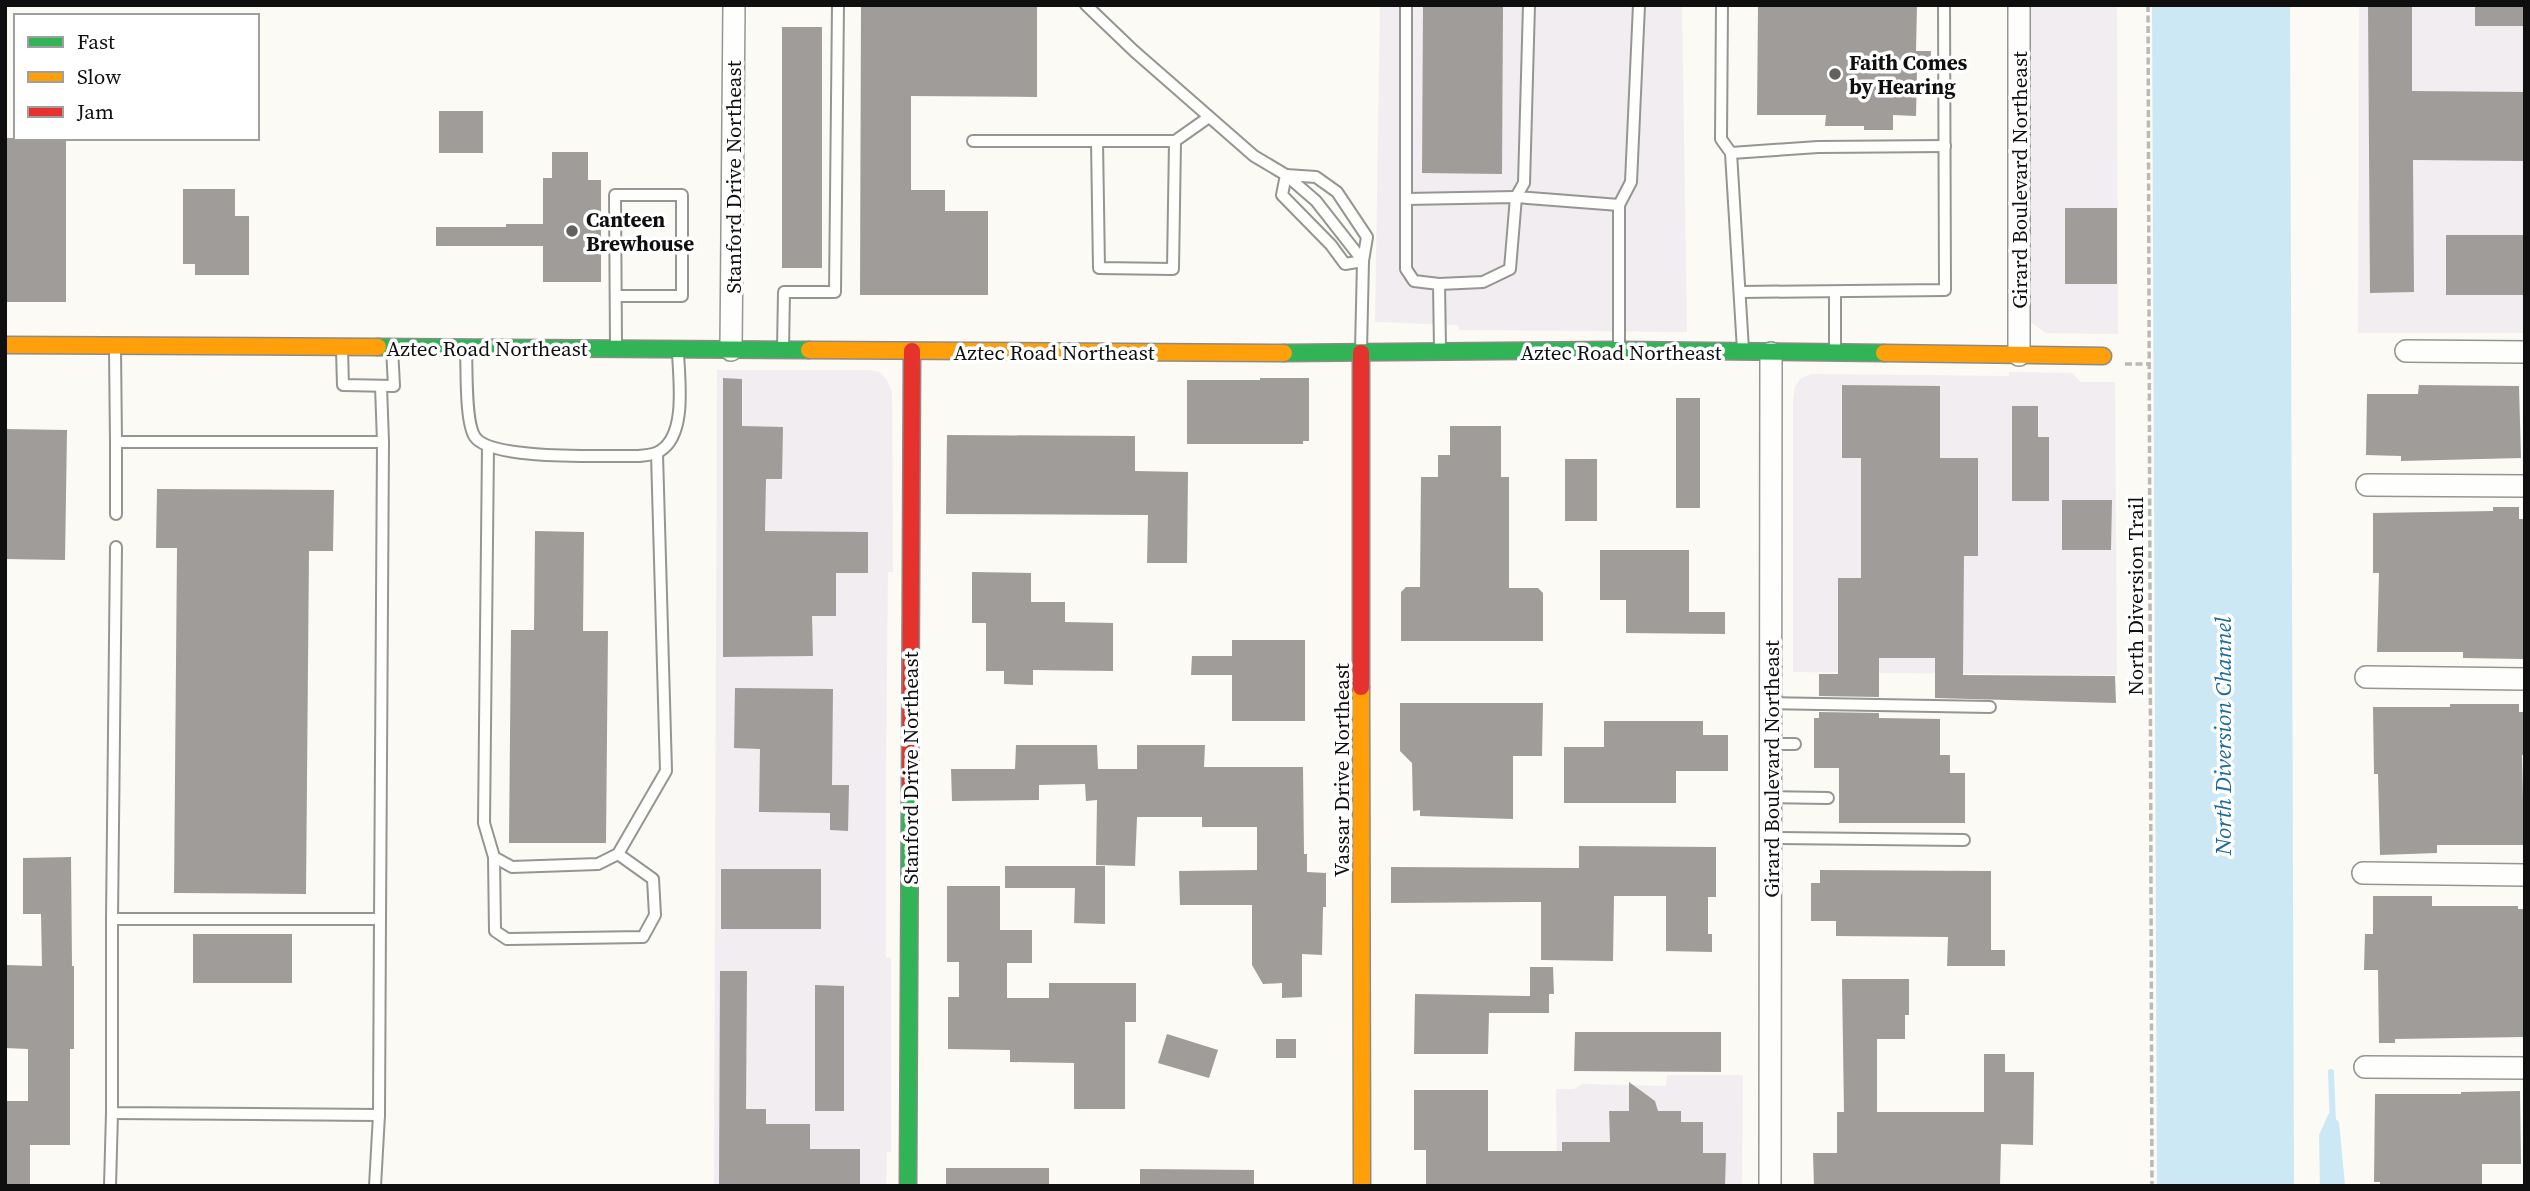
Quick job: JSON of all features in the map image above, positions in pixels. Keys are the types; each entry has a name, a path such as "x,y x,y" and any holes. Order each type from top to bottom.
{"street":[{"name":"Stanford Drive Northeast","path":"731,350 734,5"},
{"name":"Girard Boulevard Northeast","path":"2019,5 2019,355"},
{"name":"Aztec Road Northeast","path":"5,345 1361,353 1619,350 2104,356"},
{"name":"Stanford Drive Northeast","path":"908,1186 912,351"},
{"path":"2406,351 2525,352"},
{"name":"Vassar Drive Northeast","path":"1361,353 1363,1186"},
{"name":"Girard Boulevard Northeast","path":"1770,1186 1772,353"},
{"path":"2367,485 2525,486"},
{"path":"2365,677 2525,678"},
{"path":"2364,873 2525,874"},
{"path":"2365,1067 2525,1068"}],"lane":[{"path":"783,350 784,292 835,292 838,5"},
{"path":"1086,5 1254,156 1286,175 1316,201 1363,261"},
{"path":"1406,5 1406,269 1414,281 1439,284 1483,282 1510,269 1516,197 1524,183 1529,5"},
{"path":"1619,350 1619,205 1631,182 1639,5"},
{"path":"1722,5 1721,139 1731,153 1743,352"},
{"path":"1741,292 1945,290 1944,5"},
{"path":"973,141 1175,141 1209,117"},
{"path":"1097,141 1099,268 1173,269 1175,141"},
{"path":"1731,153 1818,147 1945,146"},
{"path":"1286,175 1282,195 1345,264 1363,261"},
{"path":"1286,175 1316,177 1337,192 1367,237 1363,261 1361,353"},
{"path":"616,296 682,296 682,195 615,195 616,349"},
{"path":"1406,199 1516,197 1619,205"},
{"path":"1439,284 1440,352"},
{"path":"1835,293 1835,352"},
{"path":"114,346 116,514"},
{"path":"342,347 343,385 381,386 394,386 392,348"},
{"path":"466,348 470,424 474,436 488,447 510,453 639,456 657,454 676,433 678,349"},
{"path":"375,1186 379,1115 383,442 381,386"},
{"path":"116,442 383,442"},
{"path":"488,447 484,823 494,857 495,931 507,939 643,937 655,915 653,879 618,854"},
{"path":"494,857 512,867 598,864 618,854 666,771 657,454"},
{"path":"110,1186 113,1113 116,547"},
{"path":"1771,703 1990,707"},
{"path":"1770,744 1796,744"},
{"path":"1770,797 1828,798"},
{"path":"1770,838 1964,840"},
{"path":"112,919 380,919"},
{"path":"113,1113 379,1115"}],"path":[{"name":"North Diversion Trail","path":"2148,5 2152,1186"}],"shaded area":[{"path":"1380,5 1682,5 1687,332 1459,330 1458,325 1375,322"},
{"path":"2026,5 2117,5 2118,334 2046,333 2029,321"},
{"path":"2359,5 2525,5 2525,333 2358,333"},
{"path":"717,370 869,370 879,372 892,391 893,572 888,572 886,769 886,957 891,958 891,1152 887,1152 886,1186 714,1186"},
{"path":"2009,372 2072,373 2081,382 2115,382 2117,675 1793,672 1793,401 1795,387 1800,379 1811,374 2009,376"},
{"path":"1667,1075 1743,1075 1742,1186 1557,1186 1556,1089 1574,1089 1583,1084 1666,1086"}],"water":[{"name":"North Diversion Channel","path":"2152,5 2290,5 2294,1186 2157,1186"},
{"path":"2329,1113 2339,1122 2345,1186 2320,1186 2319,1135"}],"building":[{"path":"861,5 1037,5 1037,97 911,96 911,190 945,190 945,211 988,211 988,295 860,295"},
{"path":"1423,5 1503,5 1502,174 1422,173"},
{"path":"1758,5 1917,5 1916,51 1931,51 1930,69 1917,69 1916,116 1893,115 1893,130 1864,130 1864,126 1825,126 1826,115 1757,115"},
{"path":"2368,5 2412,5 2412,91 2525,92 2525,161 2413,160 2414,292 2370,293"},
{"path":"2475,5 2525,5 2525,26 2475,26"},
{"path":"782,27 822,27 822,268 782,268"},
{"path":"439,111 483,111 483,153 439,153"},
{"path":"5,138 66,140 66,302 5,302"},
{"name":"Canteen Brewhouse","path":"552,152 588,152 588,180 601,180 601,282 543,282 543,246 436,246 436,227 543,224 543,178 552,178"},
{"path":"183,189 235,189 235,216 249,216 249,275 195,275 195,264 183,264"},
{"path":"2065,208 2117,208 2117,284 2065,284"},
{"path":"2446,235 2525,235 2525,295 2446,295"},
{"path":"723,378 742,379 742,426 783,427 782,479 766,479 765,531 868,532 868,573 836,573 836,616 812,616 813,656 723,657"},
{"path":"1309,378 1309,441 1303,441 1303,444 1187,444 1187,380"},
{"path":"1842,385 1940,386 1940,458 1978,458 1978,556 1964,556 1963,675 2115,676 2116,703 1935,698 1935,658 1879,658 1879,697 1819,696 1819,674 1838,674 1838,578 1861,578 1861,458 1842,458"},
{"path":"2419,385 2519,386 2521,458 2401,461 2401,456 2366,455 2367,394 2418,394"},
{"path":"1676,398 1700,398 1700,508 1676,508"},
{"path":"2012,406 2038,406 2038,437 2049,437 2049,501 2012,501"},
{"path":"1450,426 1501,426 1501,477 1509,477 1509,588 1538,588 1543,593 1543,641 1401,641 1401,592 1406,587 1420,587 1421,477 1438,477 1438,455 1450,455"},
{"path":"5,429 67,430 65,560 5,559"},
{"path":"947,435 1135,436 1135,471 1188,472 1187,563 1147,563 1148,515 946,514"},
{"path":"1565,459 1597,459 1597,521 1565,521"},
{"path":"157,489 334,490 333,551 309,551 306,894 174,893 177,548 156,548"},
{"path":"2062,500 2112,500 2111,550 2062,550"},
{"path":"2493,507 2519,507 2519,519 2525,519 2523,659 2463,658 2463,652 2377,652 2379,573 2373,573 2373,513 2493,511"},
{"path":"535,531 584,532 583,631 608,631 606,843 509,843 511,630 534,630"},
{"path":"1600,550 1689,550 1689,612 1725,612 1725,634 1626,633 1626,600 1600,600"},
{"path":"972,572 1031,573 1031,602 1065,602 1065,622 1113,623 1113,671 1033,670 1033,685 1004,684 1004,671 986,671 986,623 972,623"},
{"path":"1232,640 1305,640 1305,721 1232,721 1232,675 1191,675 1192,656 1232,656"},
{"path":"735,688 833,689 832,785 849,785 848,831 830,830 830,813 759,812 760,749 734,748"},
{"path":"1400,703 1543,703 1542,756 1513,756 1513,819 1420,816 1420,810 1413,811 1412,763 1400,751"},
{"path":"2450,704 2519,704 2519,712 2525,712 2525,755 2522,755 2524,845 2437,845 2437,853 2380,855 2378,774 2374,774 2373,707 2450,707"},
{"path":"1819,712 1879,713 1879,718 1940,719 1940,755 1950,755 1950,773 1965,773 1965,823 1839,823 1839,768 1814,768 1814,718 1819,718"},
{"path":"1604,721 1703,721 1703,735 1728,735 1728,771 1676,771 1676,803 1564,803 1564,747 1604,747"},
{"path":"1016,745 1097,745 1098,769 1137,769 1137,745 1205,745 1204,767 1303,767 1304,854 1307,854 1307,872 1326,873 1326,907 1323,907 1322,955 1302,954 1302,997 1282,998 1282,983 1263,984 1252,965 1252,905 1180,905 1179,871 1257,870 1257,827 1202,827 1202,817 1137,817 1135,866 1096,865 1097,800 1086,801 1085,784 1039,785 1039,800 952,801 951,769 1015,769"},
{"path":"1579,846 1716,847 1716,897 1708,897 1708,934 1712,934 1712,952 1666,951 1666,896 1614,896 1613,961 1541,960 1541,902 1391,903 1391,867 1579,868"},
{"path":"71,857 74,1049 70,1049 70,1145 30,1145 30,1186 5,1186 5,1101 28,1101 28,1049 5,1048 5,965 42,966 41,914 23,914 23,858"},
{"path":"1005,866 1105,866 1105,924 1074,923 1075,888 1005,888"},
{"path":"721,869 821,869 821,929 721,929"},
{"path":"1820,870 1991,871 1991,950 2005,950 2005,966 1947,966 1948,937 1836,936 1836,921 1811,921 1811,883 1820,883"},
{"path":"947,886 1000,886 1000,930 1032,930 1032,963 1007,963 1007,998 1049,998 1049,983 1136,983 1136,1022 1125,1022 1125,1109 1074,1109 1074,1063 1010,1062 1010,1050 948,1049 948,997 959,997 959,962 947,962"},
{"path":"2373,896 2432,896 2432,906 2518,906 2518,909 2525,909 2525,1037 2395,1039 2395,1043 2379,1043 2378,970 2364,970 2365,934 2373,934"},
{"path":"193,934 292,934 292,983 193,983"},
{"path":"1530,967 1553,967 1554,994 1549,994 1549,1013 1489,1013 1488,1054 1414,1054 1415,994 1530,996"},
{"path":"720,971 747,971 746,1109 766,1109 766,1124 810,1124 810,1149 860,1149 860,1186 719,1186"},
{"path":"1842,979 1909,979 1909,1015 1905,1015 1905,1039 1877,1039 1877,1112 1984,1112 1984,1054 2005,1054 2005,1072 2034,1072 2033,1145 2001,1144 2000,1186 1814,1186 1813,1153 1837,1153 1837,1112 1844,1112"},
{"path":"815,985 844,986 844,1111 815,1111"},
{"path":"1575,1032 1721,1032 1721,1072 1574,1071"},
{"path":"1167,1034 1218,1050 1209,1078 1158,1063"},
{"path":"1276,1039 1296,1039 1296,1058 1276,1058"},
{"path":"1629,1082 1655,1101 1658,1111 1681,1111 1681,1122 1703,1122 1703,1153 1726,1153 1725,1186 1426,1186 1426,1150 1414,1150 1414,1090 1488,1090 1488,1151 1562,1151 1562,1142 1610,1142 1609,1111 1629,1111"},
{"path":"2520,1091 2521,1164 2482,1164 2482,1186 2380,1186 2380,1182 2374,1182 2375,1094"},
{"path":"946,1168 1049,1168 1049,1186 946,1186"},
{"path":"1140,1169 1254,1170 1254,1186 1140,1186"}],"waterway":[{"path":"2331,1072 2333,1123"}],"traffic: fast":[{"path":"378,347 809,350"},
{"path":"1284,353 1619,350 1884,353"},
{"path":"908,1186 910,790"}],"traffic: slow":[{"path":"5,345 378,347"},
{"path":"809,350 1284,353"},
{"path":"1884,353 2103,356"},
{"path":"1361,687 1362,1186"}],"traffic: jam":[{"path":"910,790 912,351"},
{"path":"1361,353 1361,687"}],"place":[{"name":"Faith Comes by Hearing","path":"1835,74"},
{"name":"Canteen Brewhouse","path":"572,231"}]}
